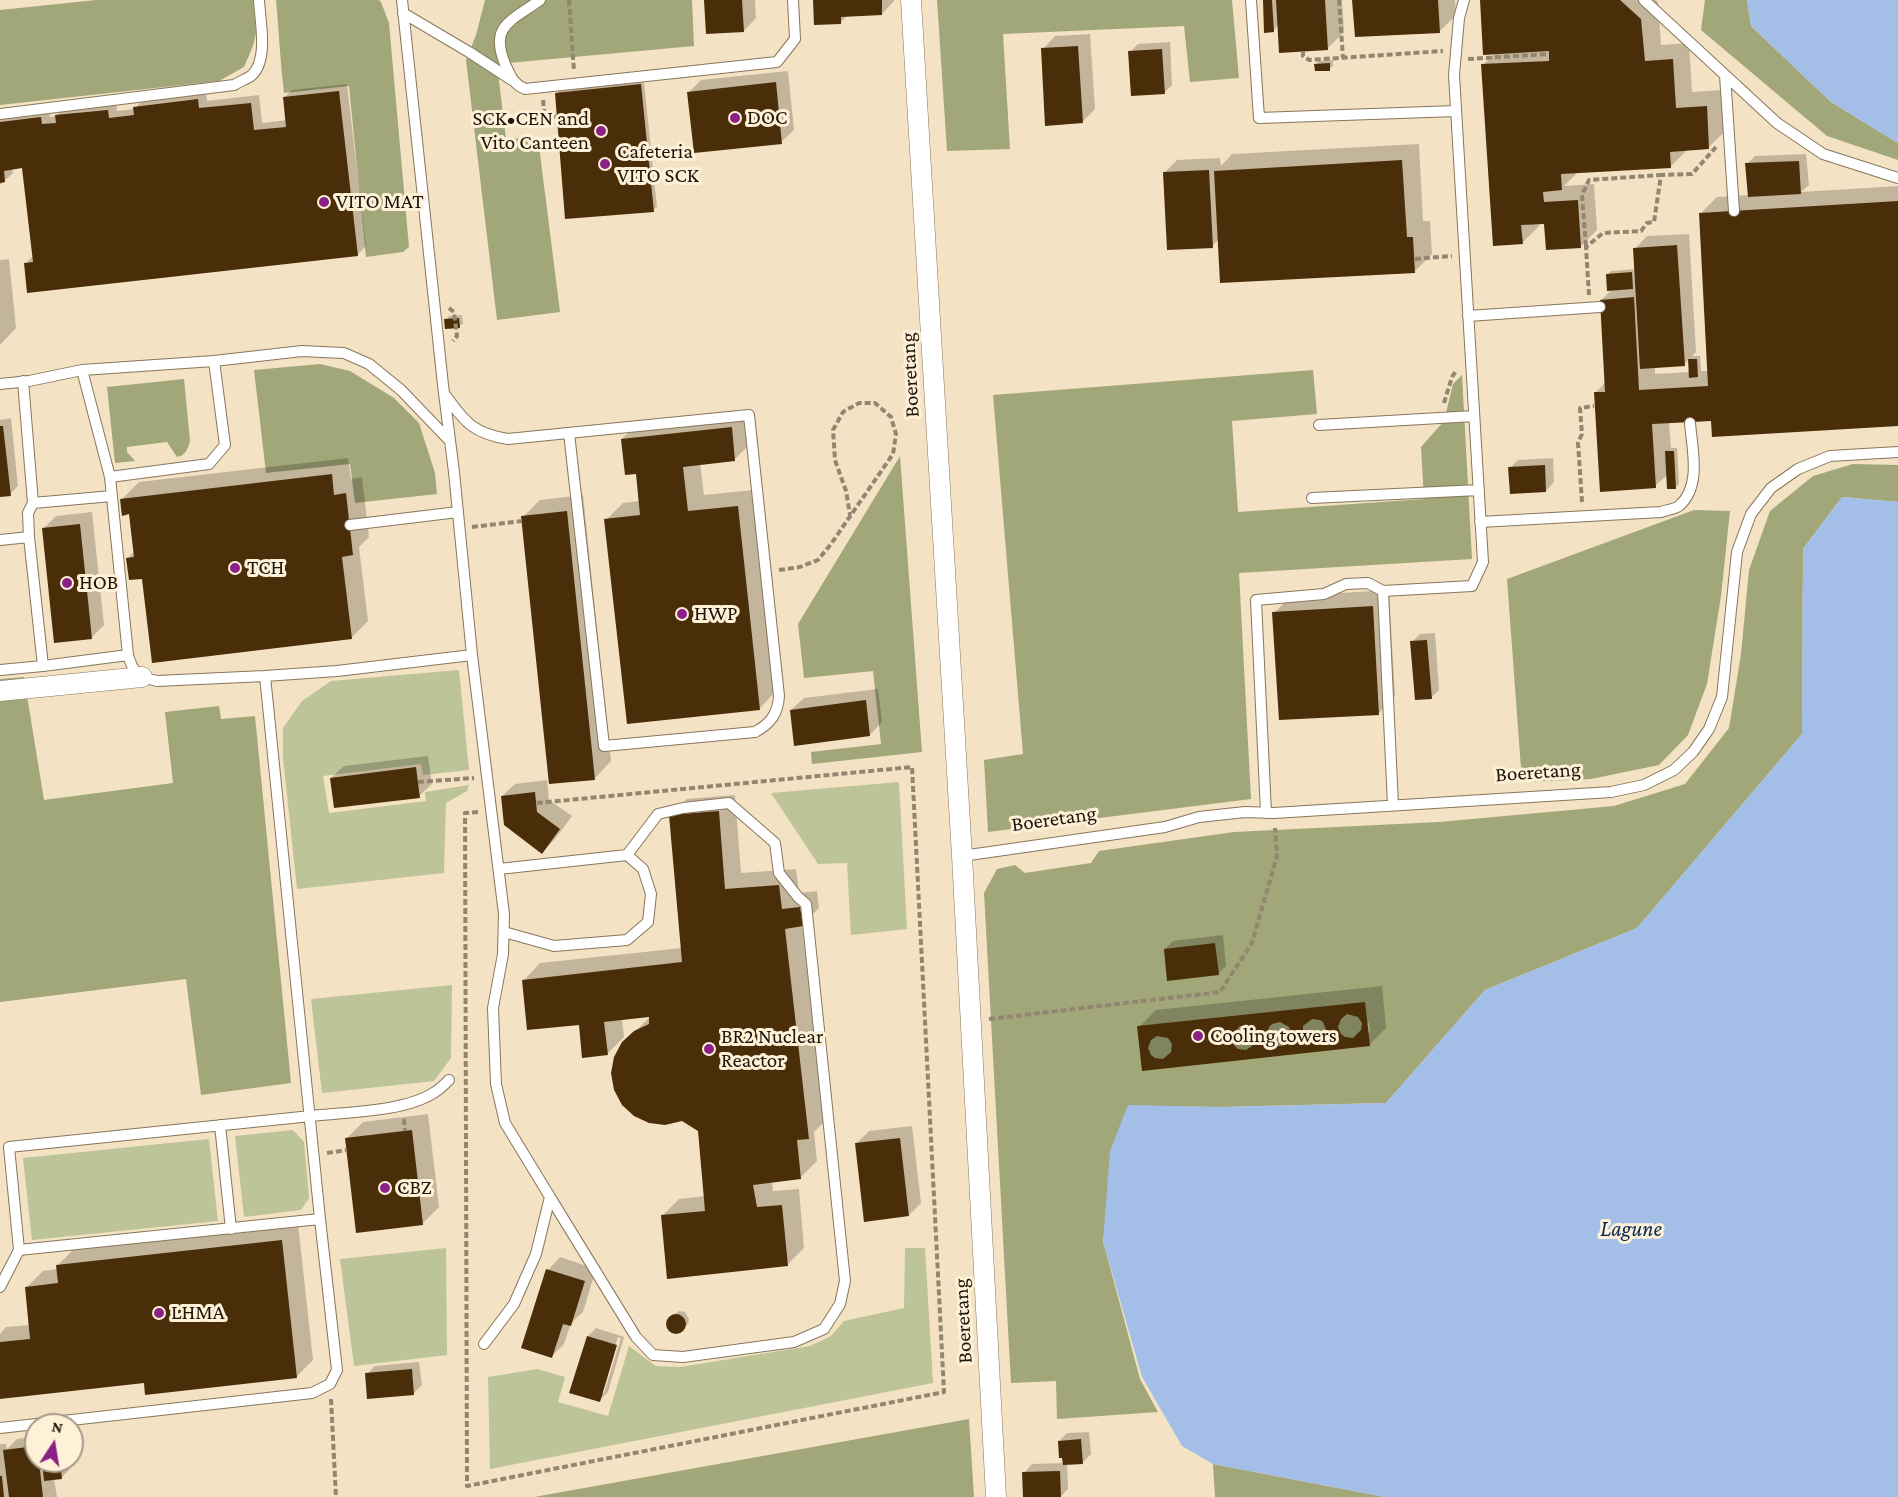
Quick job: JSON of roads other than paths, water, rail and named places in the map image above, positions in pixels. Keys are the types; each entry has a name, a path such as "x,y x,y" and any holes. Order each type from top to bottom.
{"street":[{"name":"Boeretang","path":"911,0 962,856 996,1497"},
{"path":"0,691 142,677"}],"lane":[{"path":"0,114 234,85 252,75 261,63 259,0"},
{"path":"402,0 472,655 504,914 503,954 492,1008 496,1084 505,1123 636,1337 653,1355 683,1357 794,1342 825,1329 840,1304 845,1281 806,904 779,873 775,843 729,803 683,808 658,814 627,855"},
{"path":"512,80 500,50 498,39 500,33 504,26 540,0"},
{"path":"403,13 470,52 512,80 517,86 525,88 777,62 795,39 793,0"},
{"path":"1251,0 1259,118 1456,111"},
{"path":"1270,813 1256,600 1324,594 1346,584 1368,583 1383,591 1472,586 1483,562 1454,75 1459,18 1464,0"},
{"path":"1644,0 1777,123 1823,154 1898,178"},
{"path":"1725,75 1734,211"},
{"path":"1468,316 1595,307"},
{"path":"0,384 82,370 214,361 302,351 344,353 369,364 401,390 450,441"},
{"path":"110,477 209,464 225,445 214,361"},
{"path":"82,370 110,477 128,655 131,667 142,677 157,681 265,676 337,671 472,655"},
{"path":"23,381 33,503 28,513 44,666"},
{"path":"444,393 470,426 489,436 508,439 749,415 779,696 778,707 767,726 755,732 604,746 569,433"},
{"path":"1319,425 1474,416"},
{"path":"1480,522 1661,512 1678,507 1688,495 1694,476 1690,423"},
{"name":"Boeretang","path":"962,856 1166,827 1199,817 1245,812 1270,813 1611,792 1644,785 1674,770 1693,752 1709,729 1722,697 1737,552 1750,514 1771,488 1798,469 1830,456 1898,452"},
{"path":"1312,498 1479,490"},
{"path":"33,503 112,496"},
{"path":"350,525 458,512"},
{"path":"0,540 30,537"},
{"path":"1383,591 1393,805"},
{"path":"0,670 128,655"},
{"path":"0,1428 312,1393 330,1384 337,1370 265,676"},
{"path":"499,869 627,855 644,869 651,894 648,922 627,940 554,946 504,932"},
{"path":"0,1287 19,1250 9,1147 403,1106 435,1093 449,1080"},
{"path":"220,1125 231,1229"},
{"path":"483,1344 514,1304 536,1254 550,1197"},
{"path":"19,1250 320,1219"}],"water":[{"path":"1747,0 1898,0 1898,143 1831,102 1751,26"},
{"name":"Lagune","path":"1842,497 1898,502 1898,1497 1385,1497 1213,1464 1182,1446 1142,1377 1103,1241 1110,1151 1128,1105 1220,1107 1386,1103 1485,990 1637,928 1802,734 1803,549"}],"place":[{"name":"DOC","path":"735,118"},
{"name":"SCK•CEN and Vito Canteen","path":"601,131"},
{"name":"Cafeteria VITO SCK","path":"605,164"},
{"name":"VITO MAT","path":"324,202"},
{"name":"TCH","path":"235,568"},
{"name":"HOB","path":"67,583"},
{"name":"HWP","path":"682,614"},
{"name":"Cooling towers","path":"1198,1036"},
{"name":"BR2 Nuclear Reactor","path":"709,1049"},
{"name":"CBZ","path":"385,1188"},
{"name":"LHMA","path":"159,1313"}]}
